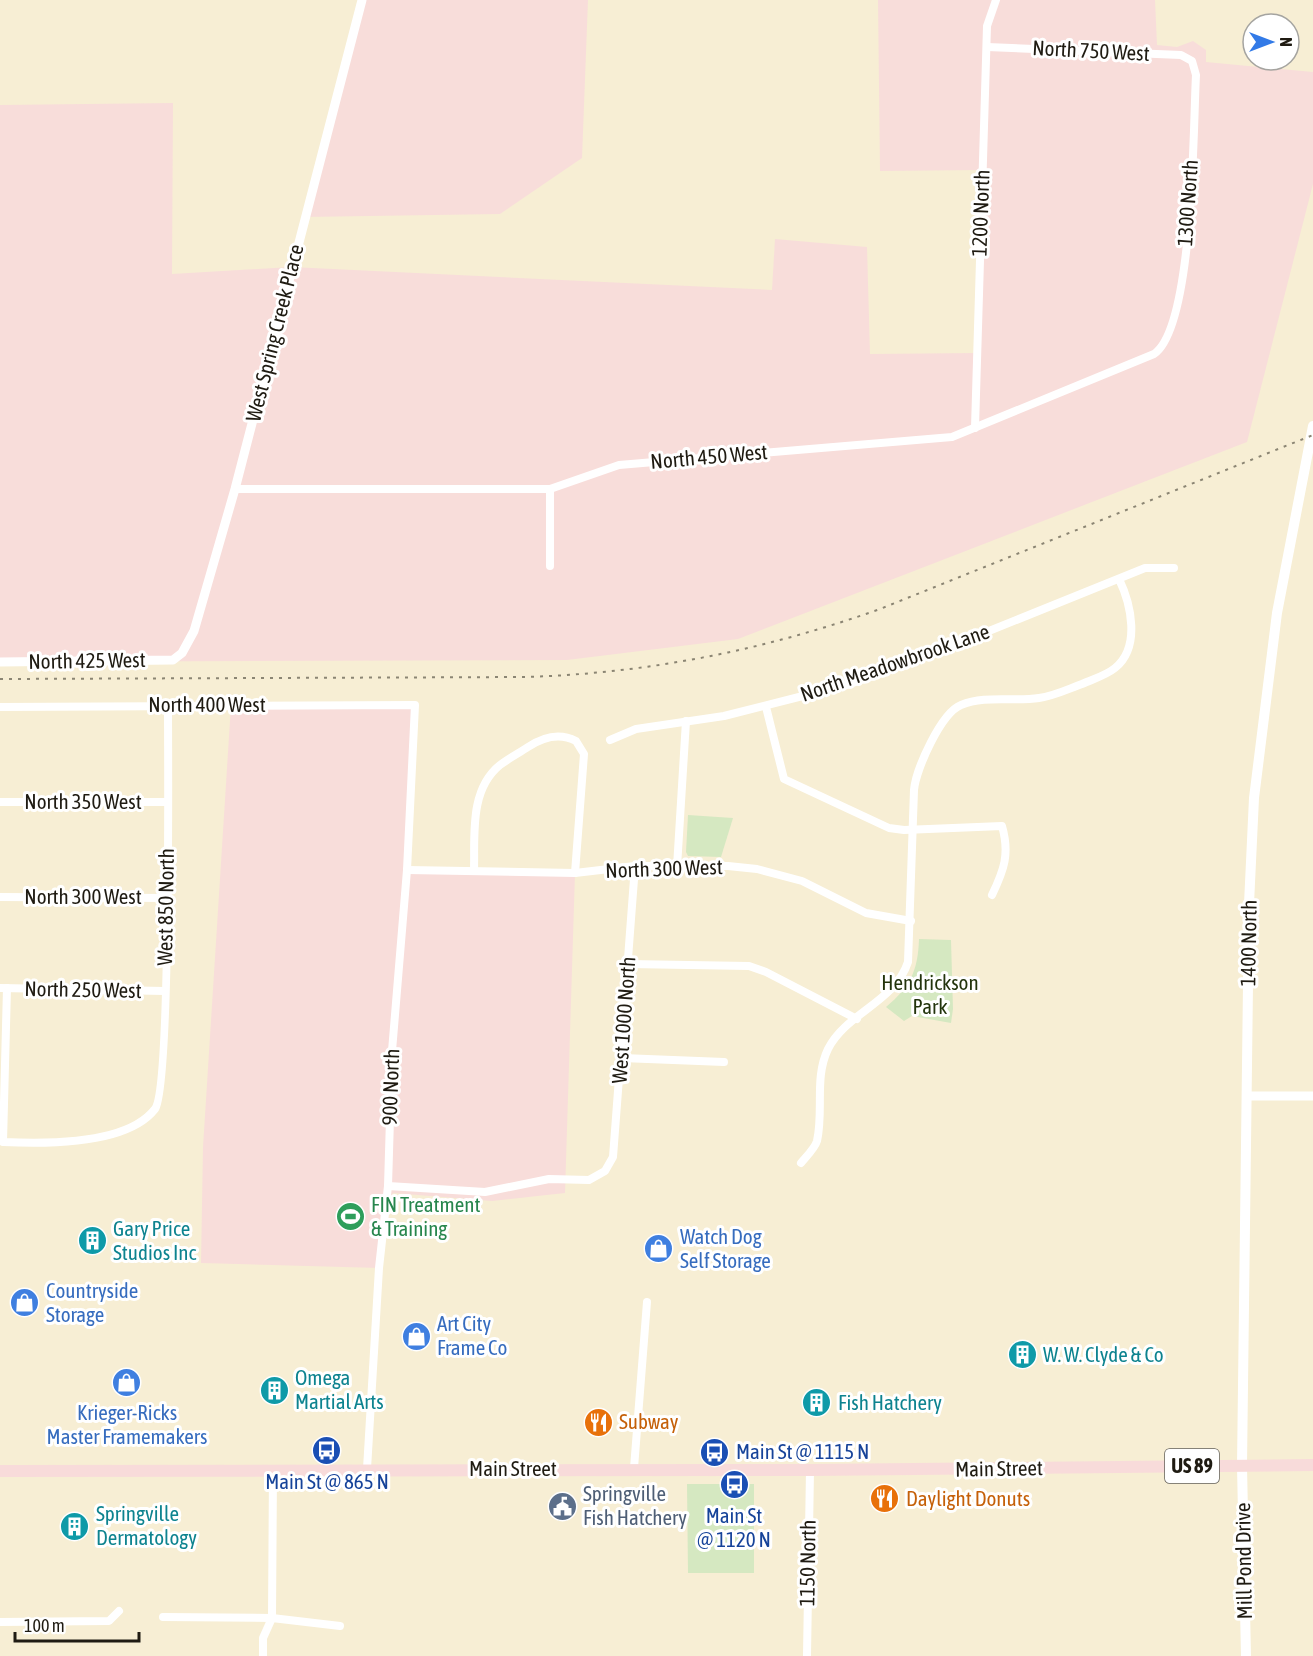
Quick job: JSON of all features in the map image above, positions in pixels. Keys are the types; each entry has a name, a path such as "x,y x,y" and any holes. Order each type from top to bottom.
{"main road":[{"name":"1400 North","path":"1242,1466 1249,904 1254,798 1277,613 1313,426"},
{"name":"US 89","path":"1242,1466 1313,1465"},
{"name":"Main Street","path":"0,1471 634,1468 810,1470 1242,1466"},
{"name":"Mill Pond Drive","path":"1242,1466 1246,1656"}],"street":[{"name":"West Spring Creek Place","path":"173,660 182,653 194,631 235,489 362,0"},
{"name":"1200 North","path":"975,428 987,26 996,0"},
{"name":"North 750 West","path":"987,47 1181,55 1192,61"},
{"name":"1300 North","path":"1166,344 1174,321 1182,281 1189,216 1196,75 1192,61"},
{"name":"North 450 West","path":"235,489 550,489 619,465 952,437 1145,359 1166,344"},
{"path":"550,489 550,566"},
{"name":"North Meadowbrook Lane","path":"610,740 636,729 766,707 867,678 1145,568 1174,568"},
{"path":"801,1163 817,1142 820,1075 828,1048 843,1030 901,981 908,962 915,830 914,790 920,765 955,708 975,701 1038,698 1056,694 1104,675 1124,658 1129,648 1130,609 1119,579"},
{"name":"North 425 West","path":"0,662 173,660"},
{"name":"West 850 North","path":"4,988 3,1142 78,1143 137,1123 155,1109 161,1086 165,991 168,705"},
{"name":"North 400 West","path":"0,707 415,705"},
{"name":"900 North","path":"367,1469 379,1268 388,1186 393,1051 407,870 415,705"},
{"path":"766,707 784,779 889,828 915,830 1002,826 1006,840 1005,869 992,895"},
{"path":"677,867 686,721"},
{"path":"474,871 478,802 488,778 500,765 546,738 565,736 579,744 584,754 575,873"},
{"name":"North 350 West","path":"0,802 167,802"},
{"name":"North 300 West","path":"407,870 575,873 635,866 728,866 777,873 802,881 866,913 911,921"},
{"name":"West 1000 North","path":"388,1186 494,1191 549,1179 589,1180 605,1171 613,1157 635,866"},
{"name":"North 300 West","path":"0,897 166,898"},
{"path":"628,964 750,966 857,1019"},
{"name":"North 250 West","path":"4,988 165,991"},
{"path":"621,1058 724,1062"},
{"path":"1248,1096 1313,1096"},
{"path":"634,1468 647,1302"},
{"path":"263,1656 263,1638 272,1618 273,1470"},
{"name":"1150 North","path":"807,1656 810,1470"},
{"path":"0,1622 109,1621 119,1611"},
{"path":"164,1617 272,1618 340,1626"}],"shaded area":[{"path":"362,0 588,0 582,158 500,214 304,217"},
{"path":"878,0 1155,0 1157,45 1177,47 1193,41 1206,50 1206,62 1241,65 1241,72 1313,72 1313,184 1247,442 738,639 567,660 0,662 0,105 173,103 172,274 291,267 772,290 775,239 867,247 870,354 977,353 982,170 880,171"},
{"path":"231,705 415,705 407,870 575,873 565,1193 492,1201 393,1193 379,1268 201,1263 203,1147"}],"green space":[{"path":"688,815 733,818 721,857 688,856 686,852"},
{"name":"Hendrickson Park","path":"919,939 951,940 953,1009 951,1023 912,1016 904,1021 886,1007 911,978 917,960"},
{"path":"687,1484 754,1484 754,1573 688,1573"}],"railway":[{"path":"0,679 527,677 572,675 662,665 706,657 837,624 880,609 1313,435"}],"place":[{"name":"FIN Treatment & Training","path":"350,1217"},
{"name":"Gary Price Studios Inc","path":"92,1241"},
{"name":"Watch Dog Self Storage","path":"659,1249"},
{"name":"Countryside Storage","path":"25,1303"},
{"name":"Art City Frame Co","path":"416,1336"},
{"name":"W. W. Clyde & Co","path":"1022,1355"},
{"name":"Krieger-Ricks Master Framemakers","path":"127,1382"},
{"name":"Omega Martial Arts","path":"274,1390"},
{"name":"Fish Hatchery","path":"817,1403"},
{"name":"Subway","path":"598,1422"},
{"name":"Main St @ 865 N","path":"327,1451"},
{"name":"Main St @ 1115 N","path":"715,1452"},
{"name":"Main St @ 1120 N","path":"734,1485"},
{"name":"Daylight Donuts","path":"885,1499"},
{"name":"Springville Fish Hatchery","path":"562,1506"},
{"name":"Springville Dermatology","path":"75,1526"}]}
